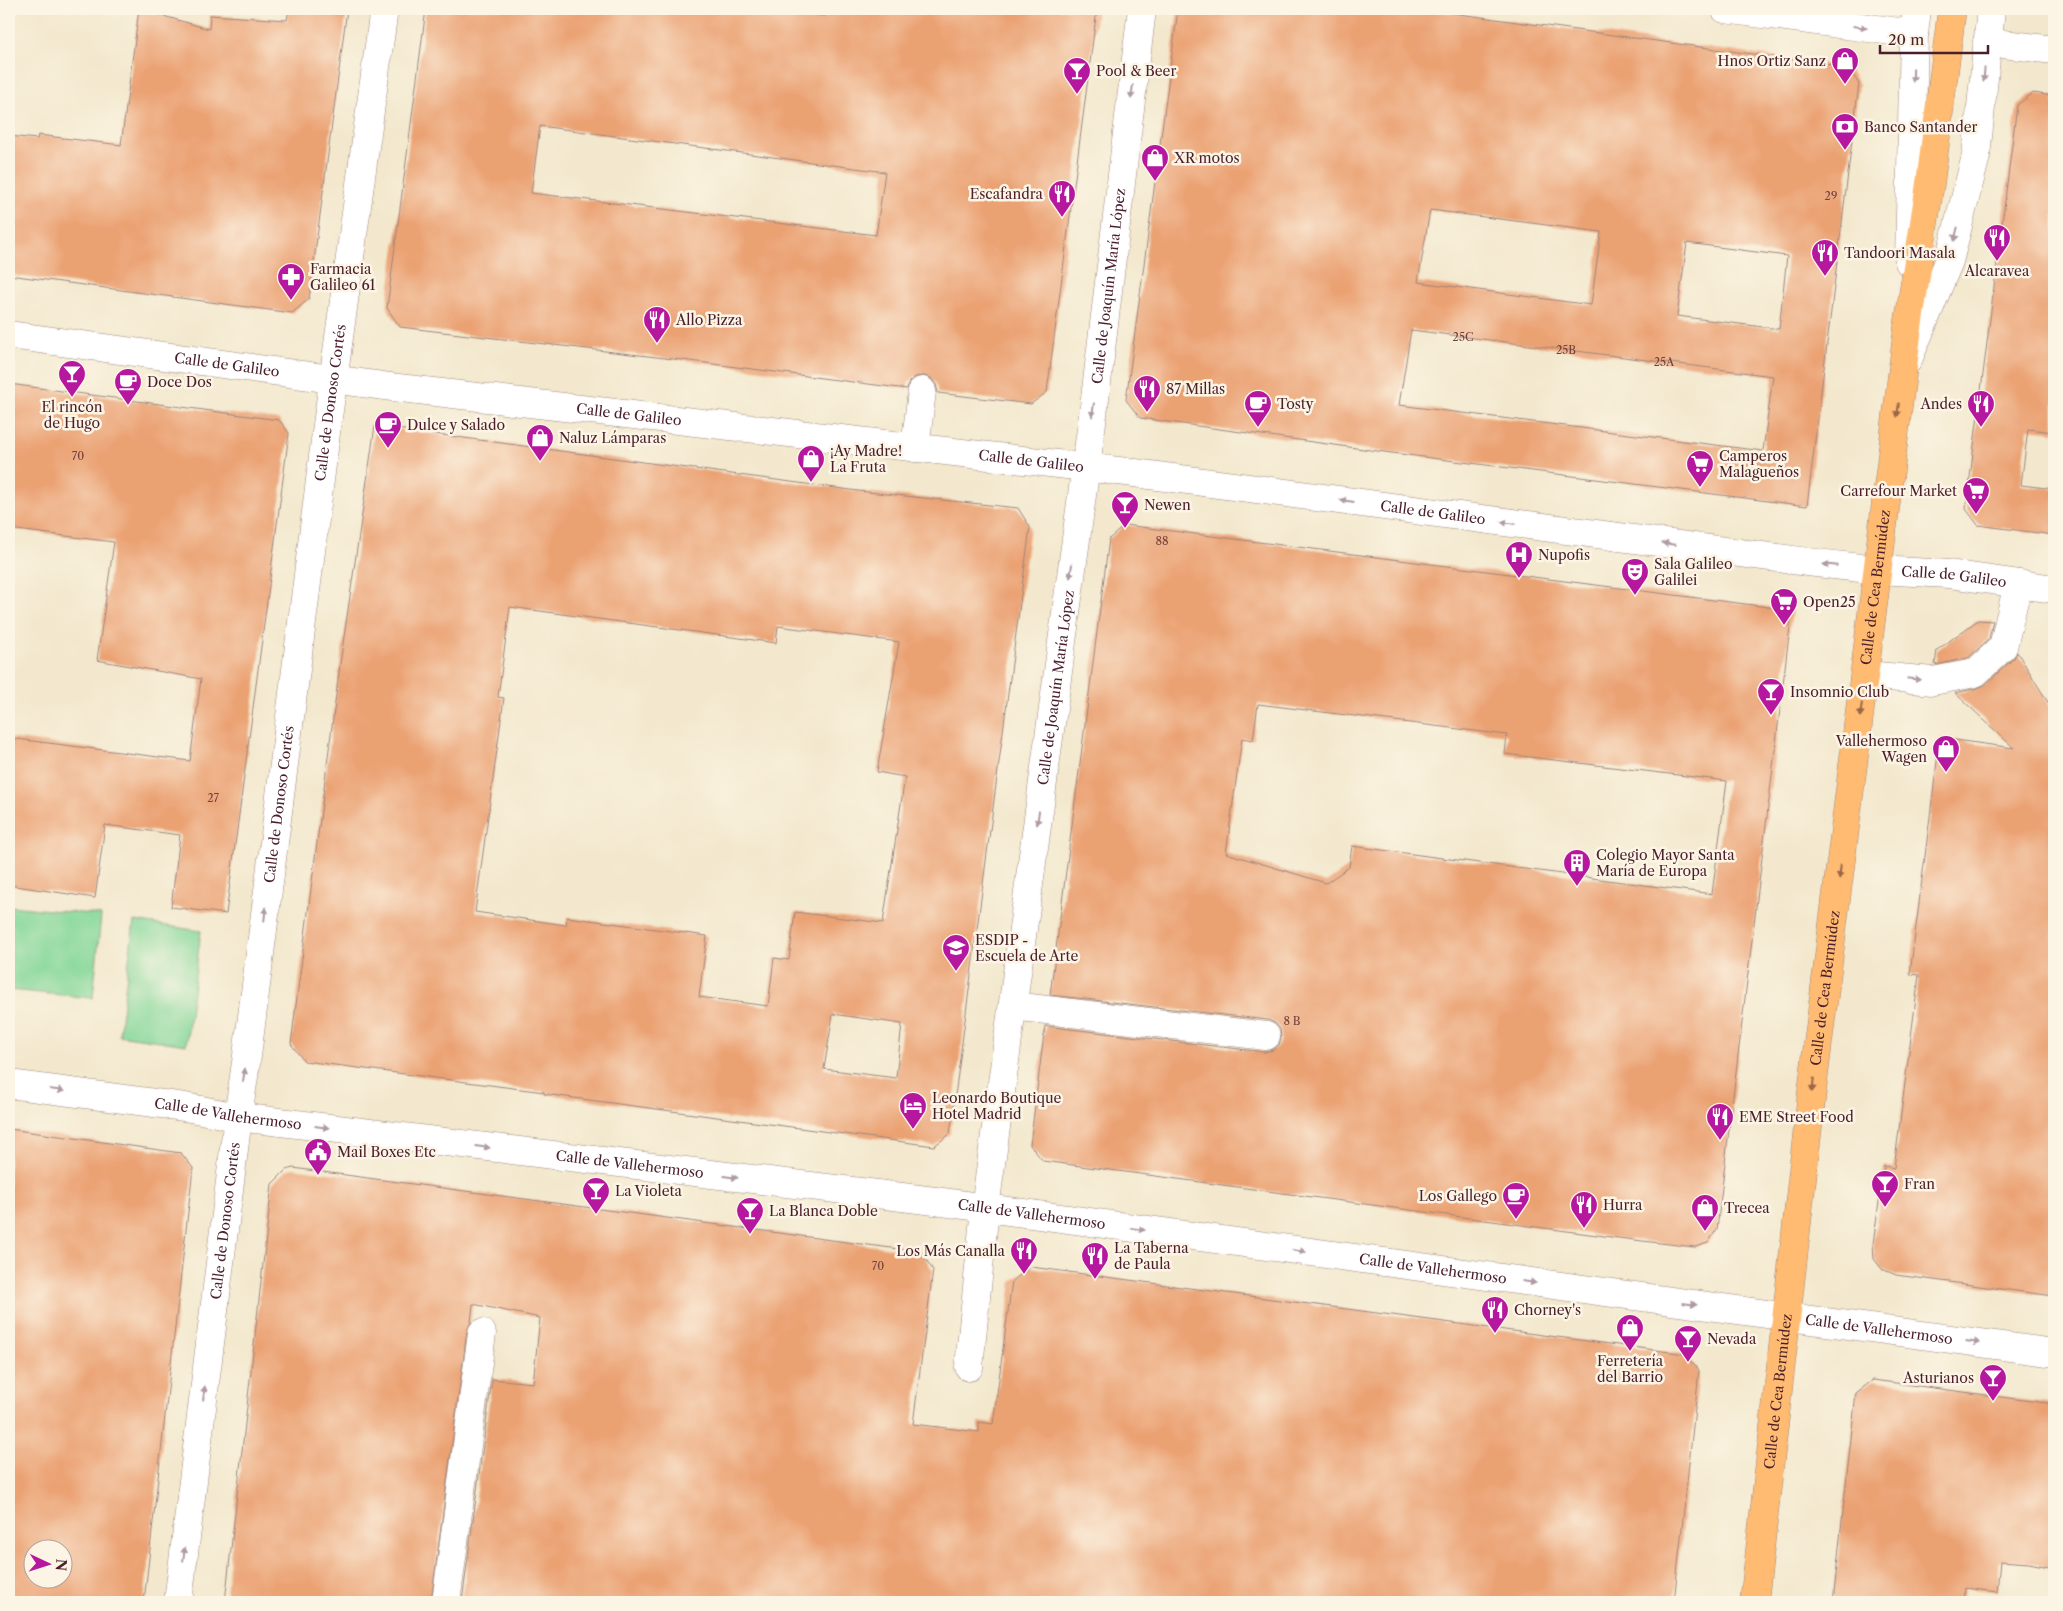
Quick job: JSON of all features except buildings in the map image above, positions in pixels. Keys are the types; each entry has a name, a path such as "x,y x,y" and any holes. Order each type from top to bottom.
{"main road":[{"name":"Calle de Cea Bermúdez","path":"1754,1602 1812,1090 1866,675 1908,327 1930,184 1952,9"}],"street":[{"name":"Calle de Donoso Cortés","path":"178,1602 238,1117 248,1056 334,378 384,9"},
{"name":"Calle de Joaquín María López","path":"969,1367 985,1208 1085,467 1142,9"},
{"path":"1725,9 1916,21"},
{"name":"Calle de Cea Bermúdez","path":"1902,375 1949,261 1976,156 1991,9"},
{"name":"Calle de Cea Bermúdez","path":"1908,327 1916,21"},
{"path":"1987,42 2054,50"},
{"name":"Calle de Galileo","path":"9,335 400,388 1085,467 1798,561 1878,570 1949,574 2054,589"},
{"path":"915,448 922,391"},
{"path":"1866,675 1933,681 1975,673 2003,647 2018,584"},
{"path":"1012,1006 1266,1036"},
{"name":"Calle de Vallehermoso","path":"9,1084 185,1107 238,1117 985,1208 2054,1353"},
{"path":"446,1602 482,1333"}],"green space":[{"path":"9,906 101,915 93,998 9,990"},
{"path":"134,921 201,931 186,1045 119,1035"}],"place":[{"name":"Hnos Ortiz Sanz","path":"1845,85"},
{"name":"Pool & Beer","path":"1077,95"},
{"name":"Banco Santander","path":"1845,151"},
{"name":"XR motos","path":"1155,182"},
{"name":"Escafandra","path":"1062,218"},
{"name":"Alcaravea","path":"1997,262"},
{"name":"Tandoori Masala","path":"1825,277"},
{"name":"Farmacia Galileo 61","path":"291,301"},
{"name":"Allo Pizza","path":"657,344"},
{"name":"El rincón de Hugo","path":"72,398"},
{"name":"Doce Dos","path":"128,406"},
{"name":"87 Millas","path":"1147,413"},
{"name":"Tosty","path":"1258,428"},
{"name":"Andes","path":"1981,428"},
{"name":"Dulce y Salado","path":"388,449"},
{"name":"Naluz Lámparas","path":"540,462"},
{"name":"¡Ay Madre! La Fruta","path":"811,483"},
{"name":"Camperos Malagueños","path":"1700,488"},
{"name":"Carrefour Market","path":"1976,515"},
{"name":"Newen","path":"1125,529"},
{"name":"Nupofis","path":"1519,579"},
{"name":"Sala Galileo Galilei","path":"1635,596"},
{"name":"Open25","path":"1784,626"},
{"name":"Insomnio Club","path":"1771,716"},
{"name":"Vallehermoso Wagen","path":"1946,773"},
{"name":"Colegio Mayor Santa María de Europa","path":"1577,887"},
{"name":"ESDIP - Escuela de Arte","path":"956,972"},
{"name":"Leonardo Boutique Hotel Madrid","path":"913,1130"},
{"name":"EME Street Food","path":"1720,1141"},
{"name":"Mail Boxes Etc","path":"318,1176"},
{"name":"Fran","path":"1885,1208"},
{"name":"La Violeta","path":"596,1215"},
{"name":"Los Gallego","path":"1516,1220"},
{"name":"Hurra","path":"1584,1229"},
{"name":"Trecea","path":"1705,1232"},
{"name":"La Blanca Doble","path":"750,1235"},
{"name":"Los Más Canalla","path":"1024,1275"},
{"name":"La Taberna de Paula","path":"1095,1280"},
{"name":"Chorney's","path":"1495,1334"},
{"name":"Ferretería del Barrio","path":"1630,1352"},
{"name":"Nevada","path":"1688,1363"},
{"name":"Asturianos","path":"1993,1402"}]}
